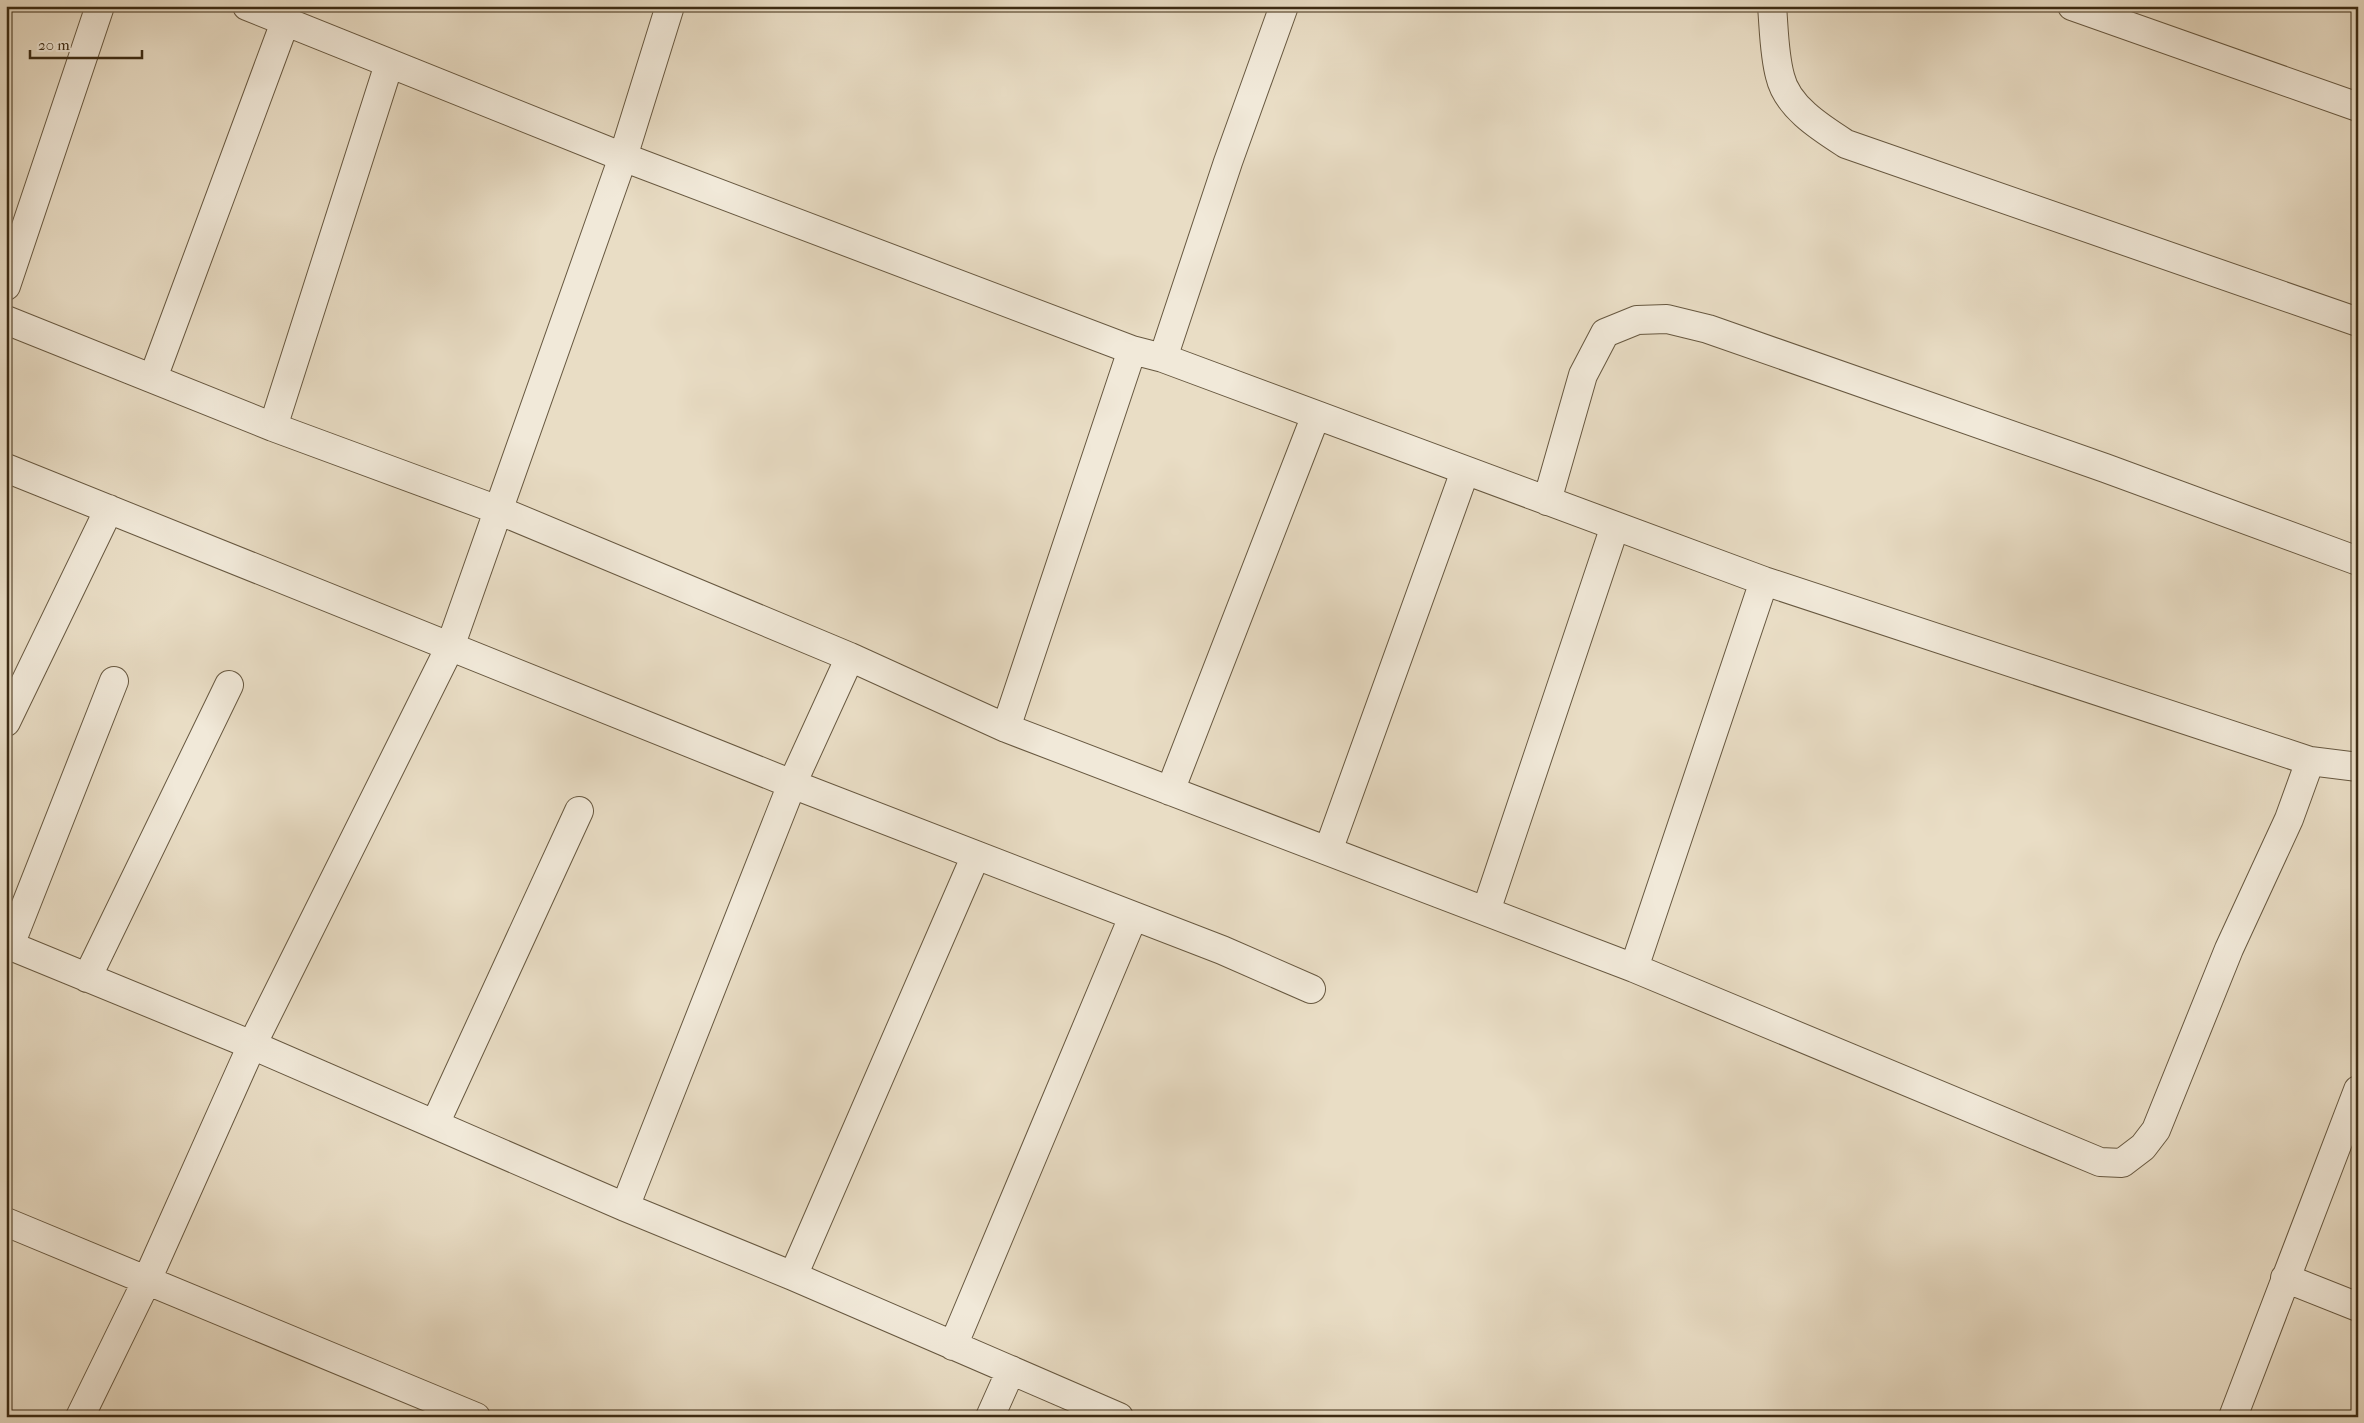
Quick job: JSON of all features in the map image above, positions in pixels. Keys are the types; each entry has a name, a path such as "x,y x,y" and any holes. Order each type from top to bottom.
{"street":[{"path":"6,286 100,6"},
{"path":"247,6 623,157 1132,350 1163,358 1764,581 2310,761 2358,767"},
{"path":"80,1417 147,1280 252,1045 450,647 623,157 670,6"},
{"path":"1163,358 1228,162 1284,6"},
{"path":"1772,6 1780,77 1790,97 1806,115 1846,144 2358,322"},
{"path":"2072,6 2358,107"},
{"path":"153,378 285,22"},
{"path":"273,427 389,64"},
{"path":"1547,501 1583,375 1605,333 1637,320 1667,319 1708,329 2106,468 2358,561"},
{"path":"6,320 273,427 498,510 850,657 1006,728 1634,968 2100,1162 2122,1163 2143,1147 2156,1130 2229,949 2289,819 2310,761"},
{"path":"1006,728 1132,350"},
{"path":"1170,791 1316,415"},
{"path":"6,468 792,784 1222,950 1311,989"},
{"path":"1328,851 1465,470"},
{"path":"6,722 109,509"},
{"path":"1486,912 1615,526"},
{"path":"1634,968 1764,581"},
{"path":"625,1207 792,784 850,657"},
{"path":"114,681 8,944 252,1045 625,1207 793,1276 1119,1417"},
{"path":"88,978 229,685"},
{"path":"435,1124 578,811"},
{"path":"793,1276 976,855"},
{"path":"953,1346 1133,917"},
{"path":"2233,1417 2284,1278 2358,1090"},
{"path":"6,1222 476,1417"},
{"path":"2284,1278 2358,1307"},
{"path":"990,1417 1011,1370"}]}
